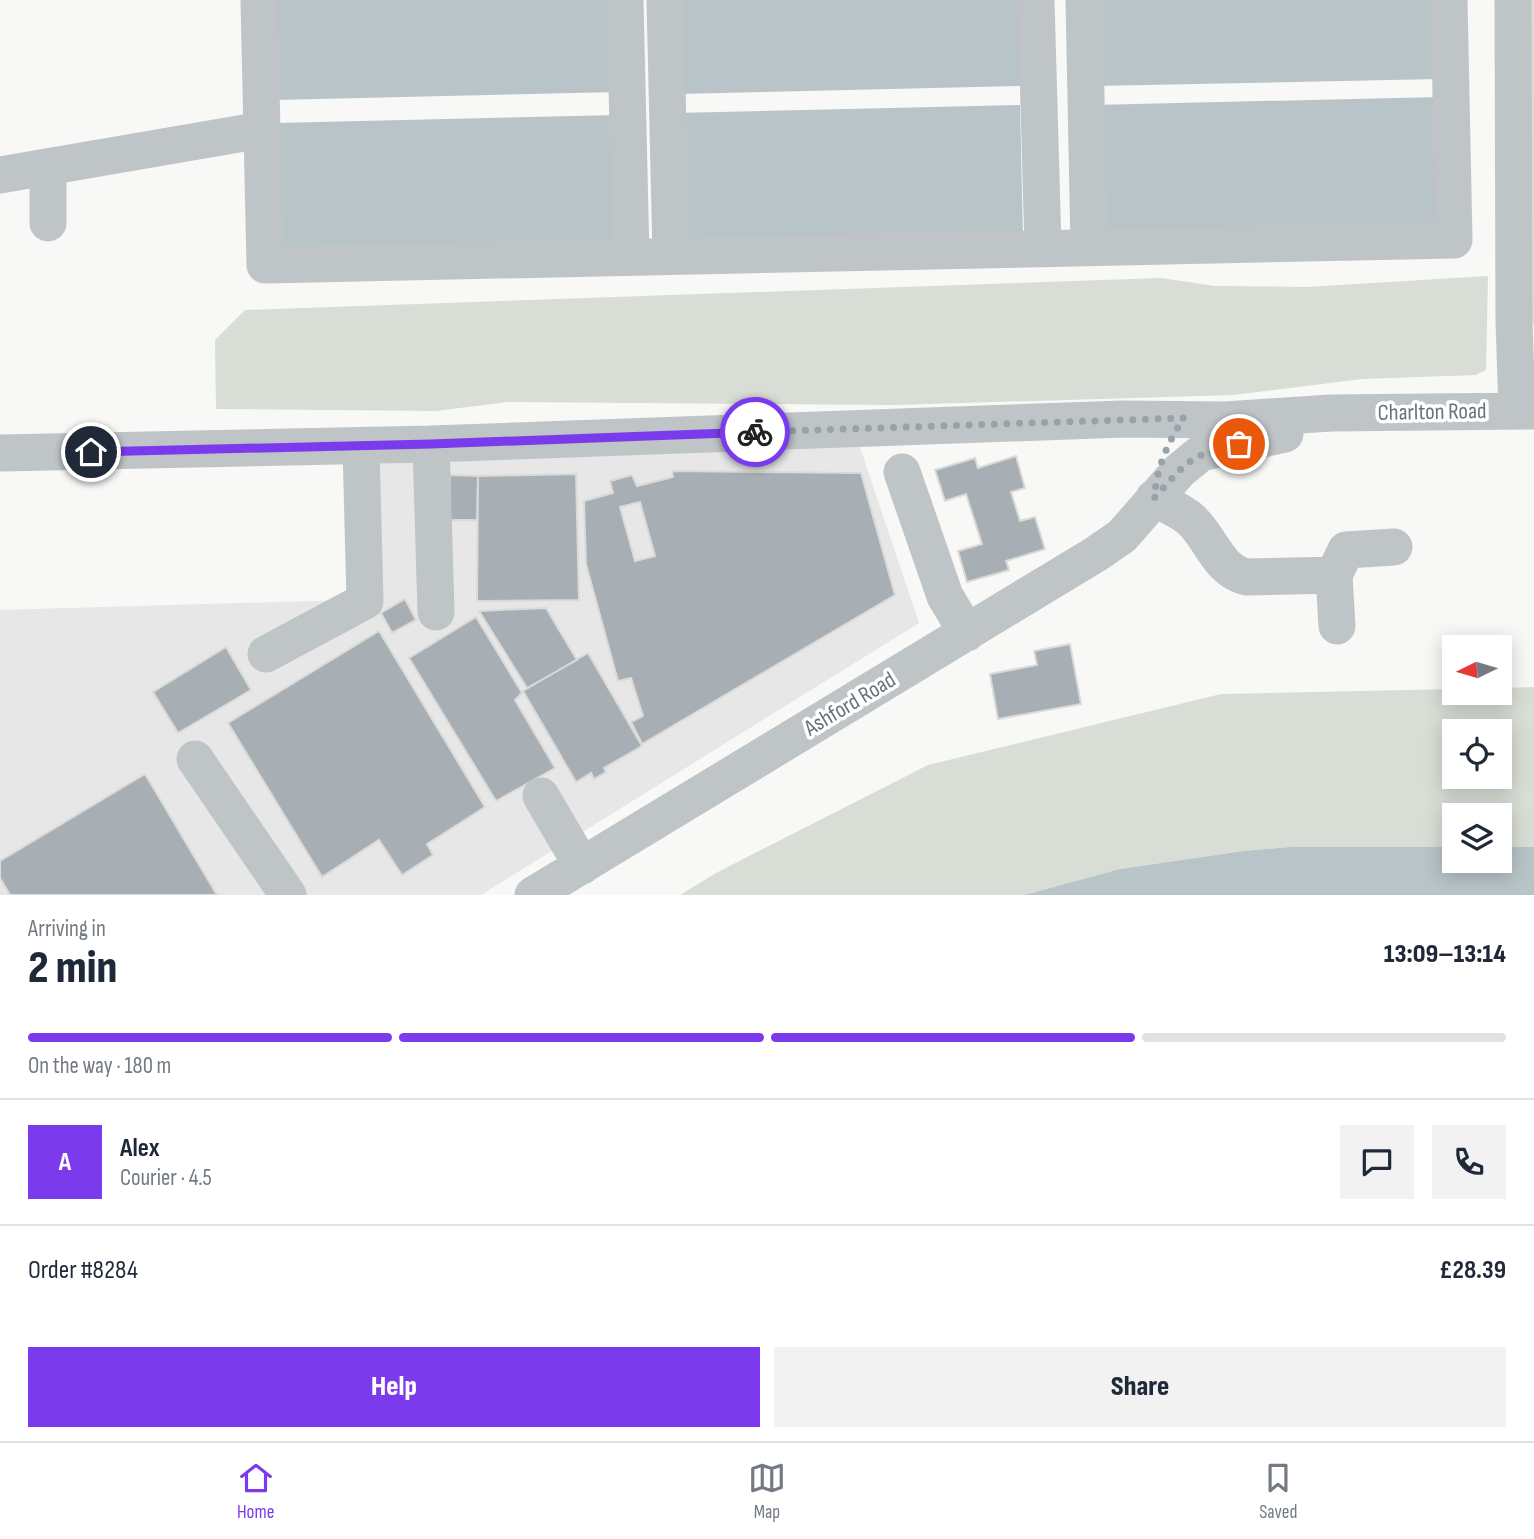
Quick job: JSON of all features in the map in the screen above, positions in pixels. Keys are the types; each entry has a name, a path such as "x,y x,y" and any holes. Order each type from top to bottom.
{"street":[{"path":"259,0 265,265 1454,240 1449,0"},
{"path":"625,0 631,257"},
{"path":"665,0 671,256"},
{"path":"1036,0 1042,248"},
{"path":"1084,0 1089,247"},
{"path":"1513,0 1514,321 1525,411"},
{"path":"1039,97 1086,98"},
{"path":"628,103 667,102"},
{"path":"0,175 262,130"},
{"path":"47,167 48,223"},
{"name":"Charlton Road","path":"1184,418 1221,403 1242,402 1304,404 1331,413 1525,411"},
{"name":"Ashford Road","path":"533,895 1096,554 1122,536 1189,461 1201,453 1276,437 1331,413"},
{"path":"0,453 431,444 1184,418"},
{"name":"Ashford Road","path":"1154,498 1161,461 1184,418"},
{"path":"431,444 436,612"},
{"path":"266,654 365,601 361,446"},
{"path":"902,472 945,596 967,633"},
{"path":"1154,498 1187,516 1203,532 1226,568 1234,575 1334,575"},
{"path":"1337,626 1334,575 1346,550 1394,547"},
{"path":"195,759 288,895"},
{"path":"541,796 582,866"}],"shaded area":[{"path":"272,0 616,0 618,92 274,100"},
{"path":"675,0 1019,0 1021,86 677,94"},
{"path":"1092,0 1436,0 1438,79 1094,86"},
{"path":"1523,0 1534,0 1534,328 1530,310"},
{"path":"1438,97 1441,228 1097,236 1094,105"},
{"path":"1020,105 1023,236 679,244 676,113"},
{"path":"620,115 623,246 279,254 276,123"},
{"path":"1488,276 1486,370 1476,375 1362,379 1233,395 895,405 507,402 436,411 216,409 215,340 245,310 1161,278 1215,286 1307,287"},
{"path":"860,447 919,623 481,895 0,895 0,610 347,600 345,465"},
{"path":"1534,687 1534,847 1512,847 1512,803 1442,803 1442,847 1290,847 1242,851 1120,869 1024,895 680,895 716,873 928,765 1221,694 1442,689 1442,705 1512,705 1512,688"},
{"path":"1290,847 1442,847 1442,873 1512,873 1512,847 1534,847 1534,895 1024,895 1120,869"}],"building":[{"path":"1016,456 1025,488 1011,492 1020,521 1035,517 1045,549 1006,561 1009,570 967,582 958,551 982,544 966,494 945,501 935,470 975,458 978,468"},
{"path":"672,471 861,473 895,595 642,744 631,722 643,716 631,678 618,681 586,564 584,501 613,493 610,481 632,475 637,486 673,477","holes":["640,502 655,556 635,561 620,507"]},
{"path":"576,474 579,600 477,601 478,476"},
{"path":"450,475 478,476 477,520 450,520"},
{"path":"405,599 416,620 392,633 381,613"},
{"path":"546,608 577,660 527,688 479,611"},
{"path":"476,617 522,693 515,700 555,768 496,801 409,658"},
{"path":"379,631 485,807 427,844 433,855 402,875 379,840 322,877 228,723"},
{"path":"1070,644 1081,704 998,719 990,674 1037,665 1034,651"},
{"path":"226,647 251,690 178,733 153,692"},
{"path":"588,653 642,746 604,768 606,772 594,779 591,773 576,782 523,691"},
{"path":"145,774 217,895 10,895 0,878 0,861"}],"way so far":[{"path":"755,432 1184,418 1173,435 1159,468 1154,498 1189,461 1201,453 1239,444"}],"route":[{"path":"91,452 431,444 755,432"}]}
